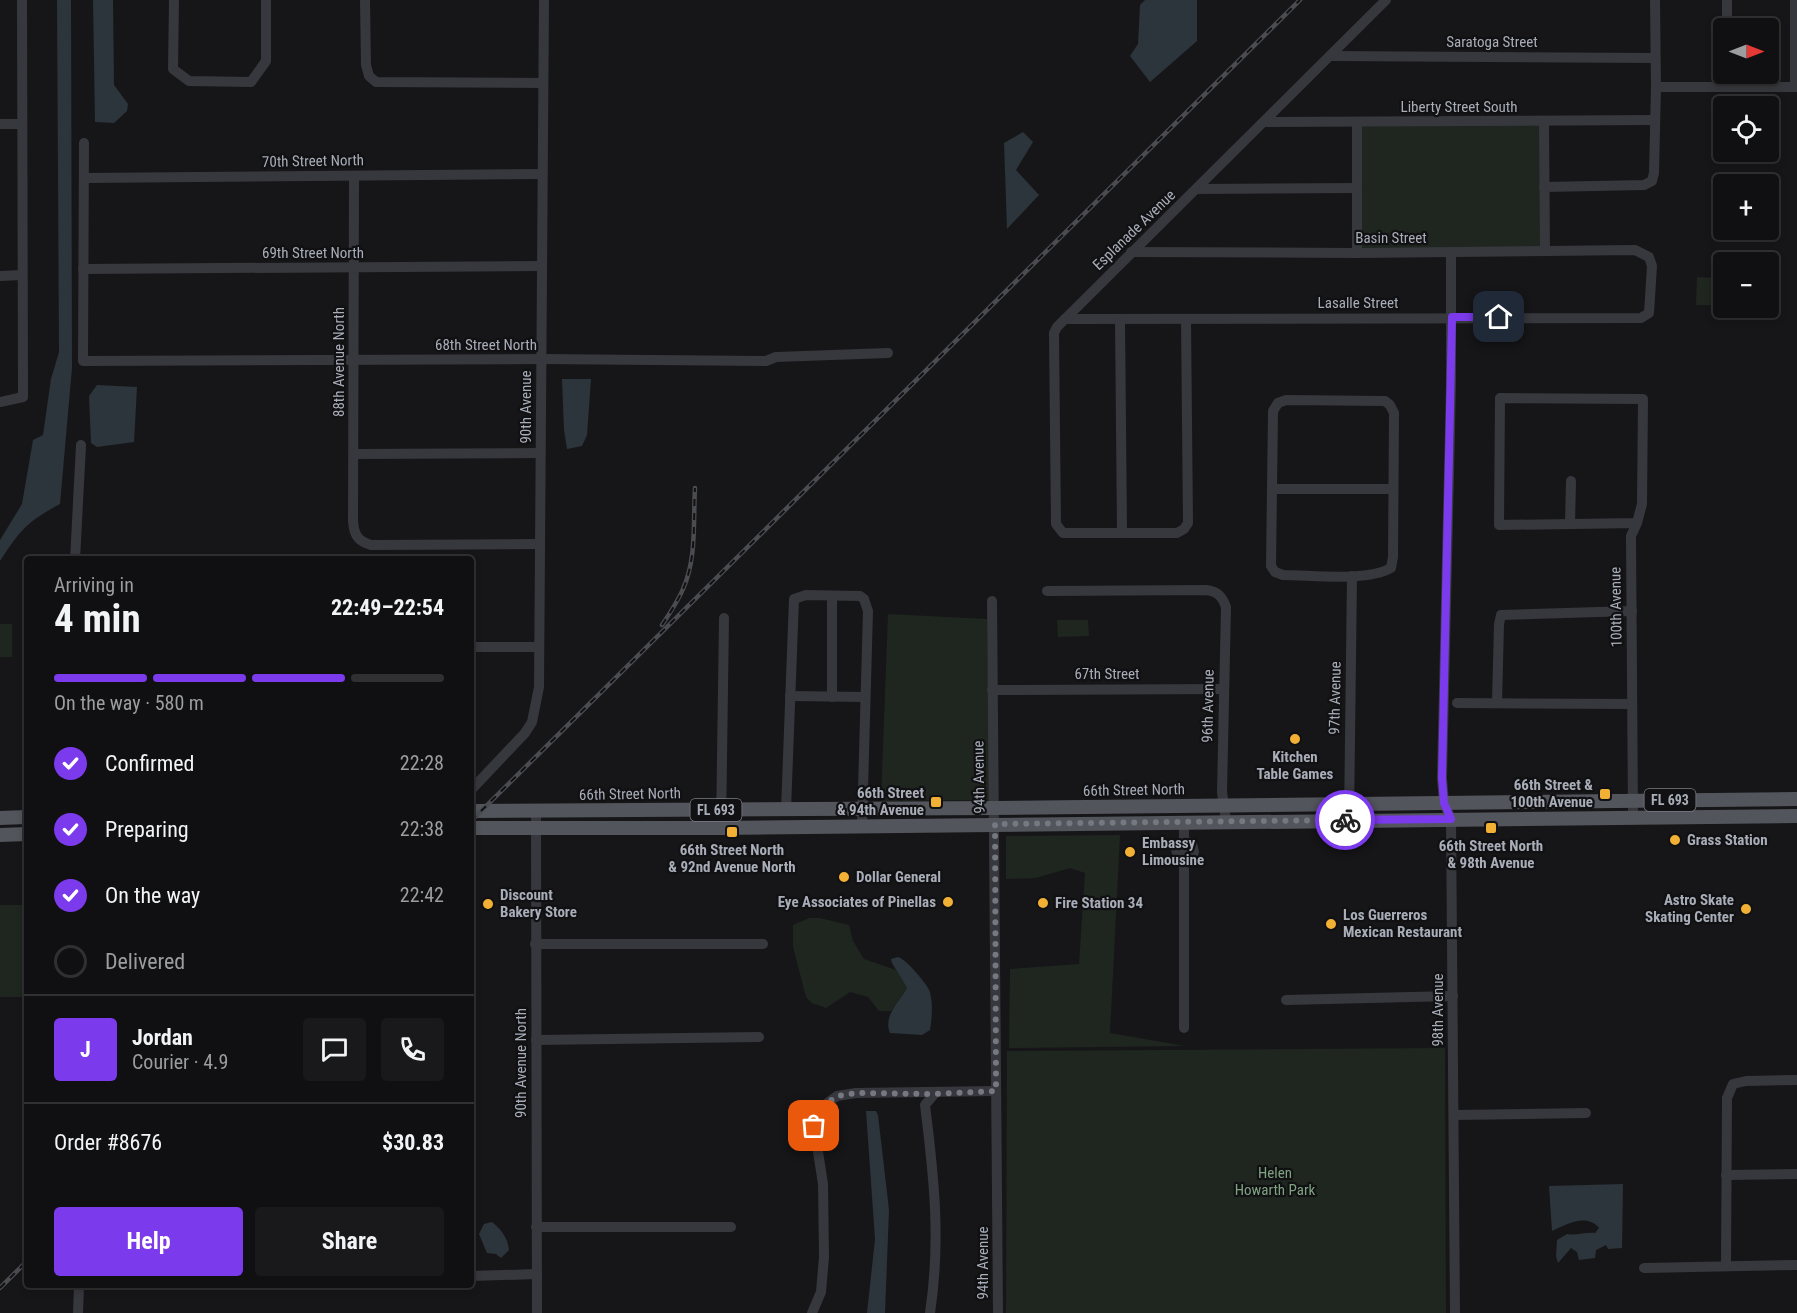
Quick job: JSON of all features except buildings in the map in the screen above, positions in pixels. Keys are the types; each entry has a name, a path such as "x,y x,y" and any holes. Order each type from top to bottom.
{"main road":[{"name":"66th Street North","path":"474,811 1797,799"},
{"name":"FL 693","path":"474,828 721,828 1226,820 1797,816"},
{"path":"0,818 24,817"},
{"path":"0,835 24,834"}],"street":[{"path":"0,402 23,397 22,0"},
{"path":"174,0 173,69 189,81 251,82 266,61 266,0"},
{"path":"365,0 366,65 369,76 376,82 543,83"},
{"name":"90th Avenue","path":"474,787 522,737 532,722 538,687 544,0"},
{"name":"Esplanade Avenue","path":"1122,533 1062,533 1056,524 1054,333 1057,327 1131,252 1386,0"},
{"path":"1544,187 1644,185 1652,181 1656,87 1655,0"},
{"path":"1727,0 1727,18"},
{"path":"1656,87 1796,87 1795,0"},
{"name":"Saratoga Street","path":"1330,57 1655,58"},
{"name":"Liberty Street South","path":"1264,122 1655,120"},
{"path":"1544,122 1545,251"},
{"path":"1357,123 1357,253"},
{"path":"0,124 22,124"},
{"path":"83,269 84,143"},
{"name":"70th Street North","path":"84,178 542,174"},
{"name":"88th Avenue North","path":"354,176 353,531 356,537 371,545 539,544"},
{"path":"1197,189 1358,188"},
{"name":"Basin Street","path":"1131,252 1357,253 1635,250 1649,257 1652,266 1649,313"},
{"name":"98th Avenue","path":"1451,252 1452,317 1442,778 1444,803 1451,819 1455,1313"},
{"name":"69th Street North","path":"83,269 542,266"},
{"name":"68th Street North","path":"83,269 82,361 541,359 766,361 776,357 888,353"},
{"path":"0,276 22,275"},
{"name":"Lasalle Street","path":"1065,319 1641,318 1649,313"},
{"path":"1120,320 1122,533 1177,533 1188,523 1186,319"},
{"name":"100th Avenue","path":"1570,524 1499,525 1500,398 1643,399 1642,504 1631,536 1633,817"},
{"path":"1286,400 1385,401 1390,405 1394,413 1391,568 1382,573 1352,576 1283,575 1275,572 1271,566 1273,489 1273,411 1278,403 1286,400"},
{"path":"75,556 81,445"},
{"path":"354,454 540,453"},
{"path":"1571,481 1570,524 1637,523"},
{"path":"1273,489 1393,489"},
{"name":"97th Avenue","path":"1349,820 1352,576"},
{"name":"96th Avenue","path":"1047,591 1206,590 1219,594 1223,599 1226,607 1222,792 1226,820"},
{"path":"786,810 794,599 806,595 860,596 867,605 862,825"},
{"path":"832,596 832,697"},
{"name":"94th Avenue","path":"992,601 998,1313"},
{"path":"1497,703 1501,615 1632,611"},
{"path":"721,828 724,618"},
{"path":"474,647 538,646"},
{"name":"67th Street","path":"992,690 1223,688"},
{"path":"790,696 866,697"},
{"path":"1457,703 1632,704"},
{"name":"90th Avenue North","path":"536,812 537,1313"},
{"path":"1184,821 1184,1028"},
{"path":"535,944 763,944"},
{"path":"1286,1000 1453,996"},
{"path":"536,1040 759,1036"},
{"path":"1726,1266 1727,1098 1733,1084 1746,1081 1797,1080"},
{"path":"812,1313 820,1292 824,1257 823,1184 814,1126 822,1107 837,1096 856,1093 935,1094 996,1091"},
{"path":"930,1313 936,1268 936,1197 926,1105 935,1094"},
{"path":"1454,1115 1586,1113"},
{"path":"1726,1175 1797,1174"},
{"path":"536,1227 730,1227"},
{"path":"1644,1268 1797,1265"},
{"path":"474,1276 537,1274"},
{"path":"78,1313 79,1288"}],"green space":[{"path":"1547,120 1546,253 1354,254 1354,125"},
{"path":"1697,277 1713,278 1713,305 1696,305"},
{"path":"888,614 987,619 990,800 881,801"},
{"path":"1057,620 1088,620 1089,636 1058,637"},
{"path":"0,624 12,624 12,657 0,657"},
{"path":"1120,835 1110,1033 1185,1046 1009,1048 1010,969 1079,964 1085,873 1070,868 1036,878 1006,879 1006,836"},
{"path":"0,905 24,905 24,997 0,997"},
{"path":"809,918 820,918 849,925 853,941 864,959 896,970 907,988 891,1011 879,1011 868,997 850,992 826,1008 812,1003 806,997 793,947 793,925"},
{"name":"Helen Howarth Park","path":"1445,1048 1446,1313 1006,1313 1007,1051"}],"shaded area":[{"path":"57,0 71,0 72,368 60,504 26,527 0,561 0,540 22,504 33,440 43,435 51,379 59,352"},
{"path":"93,0 113,0 114,85 128,104 127,111 114,123 95,122"},
{"path":"1145,0 1197,0 1197,41 1150,82 1130,56 1138,44 1140,5"},
{"path":"1023,132 1033,142 1016,170 1039,195 1007,229 1004,143"},
{"path":"562,379 591,379 587,435 582,446 567,449 564,430"},
{"path":"97,385 137,387 134,442 97,447 91,443 89,396"},
{"path":"898,957 906,962 930,992 932,1011 930,1030 922,1035 890,1033 888,1027 890,1015 907,988 892,963 891,959"},
{"path":"866,1111 876,1111 878,1115 889,1210 885,1313 867,1313 875,1239"},
{"path":"1623,1184 1622,1248 1608,1249 1606,1245 1596,1250 1595,1258 1579,1260 1577,1252 1571,1248 1558,1263 1557,1240 1567,1234 1595,1233 1599,1228 1589,1221 1577,1221 1552,1231 1549,1186"},
{"path":"492,1222 504,1234 509,1250 501,1258 496,1254 487,1253 479,1234 484,1224"}],"railway":[{"path":"474,818 1300,0"},
{"path":"662,625 681,594 690,565 694,539 695,488"},
{"path":"0,1288 24,1264"}],"way so far":[{"path":"814,1126 822,1107 837,1096 856,1093 935,1094 996,1091 995,824 1345,820"}],"place":[{"name":"Kitchen Table Games","path":"1295,739"},
{"name":"66th Street & 100th Avenue","path":"1605,794"},
{"name":"66th Street & 94th Avenue","path":"936,802"},
{"name":"66th Street North & 98th Avenue","path":"1491,828"},
{"name":"66th Street North & 92nd Avenue North","path":"732,832"},
{"name":"Grass Station","path":"1675,840"},
{"name":"Embassy Limousine","path":"1130,852"},
{"name":"Dollar General","path":"844,877"},
{"name":"Eye Associates of Pinellas","path":"948,902"},
{"name":"Fire Station 34","path":"1043,903"},
{"name":"Discount Bakery Store","path":"488,904"},
{"name":"Astro Skate Skating Center","path":"1746,909"},
{"name":"Los Guerreros Mexican Restaurant","path":"1331,924"}],"route":[{"path":"1345,820 1451,819 1444,803 1442,778 1452,317 1499,317"}]}
